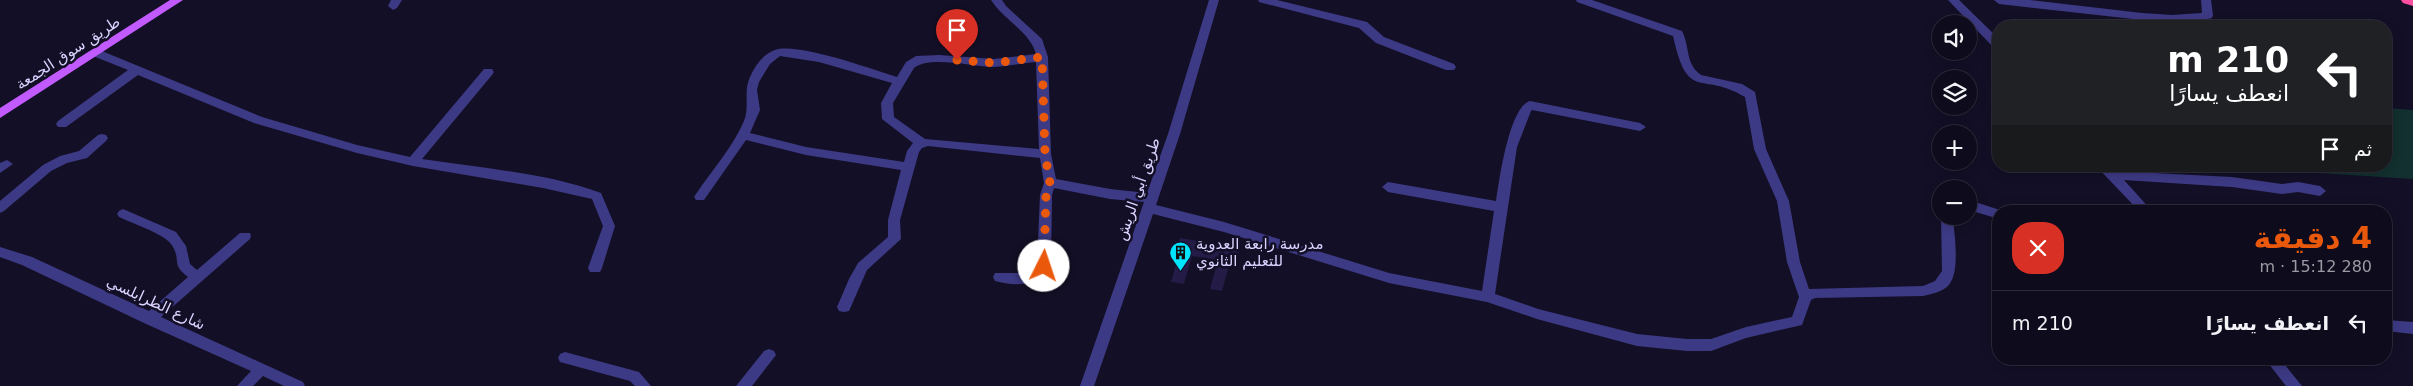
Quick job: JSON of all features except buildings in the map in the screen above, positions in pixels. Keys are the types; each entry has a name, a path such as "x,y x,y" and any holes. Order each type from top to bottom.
{"highway":[{"path":"2408,0 2413,2"}],"main road":[{"name":"طريق سوق الجمعة","path":"0,114 178,0"}],"street":[{"path":"996,0 1002,9 1038,42 1042,57 1045,154 1050,183 1046,195 1044,266 1041,274 1034,278 1000,277"},
{"name":"طريق أبي الريش","path":"1087,386 1150,203 1214,0"},
{"path":"1263,0 1363,26 1380,40 1450,66"},
{"path":"1050,183 1150,203 1407,283 1488,298 1637,340 1688,345 1711,345 1746,333 1797,321 1802,313 1806,297 1799,285 1792,260 1788,224 1782,199 1766,166 1758,139 1751,95 1738,88 1691,75 1686,68 1678,34 1581,0"},
{"path":"1953,0 1992,39"},
{"path":"1999,0 2171,19 2203,18 2208,15 2209,10 2206,0"},
{"path":"96,52 258,120 357,149 413,162 543,183 583,191 597,196 609,226 596,268"},
{"path":"700,197 742,135 753,113 752,87 755,78 768,59 779,52 822,59 898,81"},
{"path":"1042,57 994,63 922,58 910,65 898,81 887,103 888,119 922,143 1045,154"},
{"path":"62,124 138,69"},
{"path":"413,162 488,72"},
{"path":"1488,298 1511,147 1526,109 1530,105 1640,127"},
{"path":"742,135 782,146 908,167"},
{"path":"0,208 47,168 64,159 83,155 102,138"},
{"path":"844,307 862,267 871,256 888,247 895,239 894,220 908,167 913,151 922,143"},
{"path":"2108,172 2140,205"},
{"path":"2127,172 2232,182 2282,189 2298,187 2320,191"},
{"path":"1388,186 1501,207"},
{"path":"1977,207 1992,212"},
{"path":"123,214 171,235 180,246 184,267 197,278"},
{"path":"1806,297 1814,293 1913,292 1936,288 1948,278 1947,225"},
{"path":"149,319 245,236"},
{"name":"شارع الطرابلسي","path":"0,252 27,261 149,319 298,386"},
{"path":"2392,326 2413,328"},
{"path":"743,386 769,355"},
{"path":"565,358 634,376 644,386"},
{"path":"2277,365 2295,386"},
{"path":"244,386 262,369"}],"green space":[{"path":"2392,108 2413,110 2413,179 2302,172 2392,172"}],"place":[{"name":"مدرسة رابعة العدوية للتعليم الثانوي","path":"1180,272"}],"route":[{"path":"957,60 994,63 1042,57 1045,154 1050,183 1046,195 1044,266"}]}
